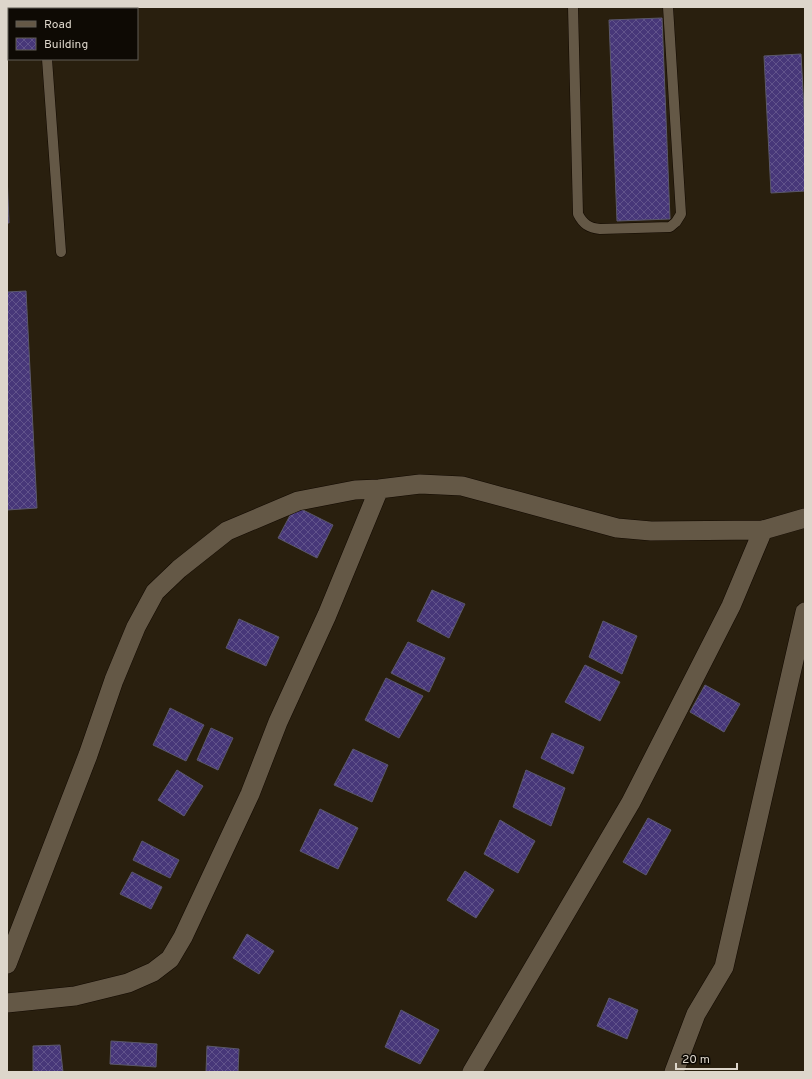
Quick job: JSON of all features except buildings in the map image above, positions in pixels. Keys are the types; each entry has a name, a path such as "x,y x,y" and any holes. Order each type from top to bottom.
{"street":[{"path":"7,964 88,755 114,680 136,627 155,592 179,569 227,531 298,501 355,490 379,489 420,484 462,486 617,528 651,530 763,530 805,518"},
{"path":"7,1003 75,996 128,983 153,972 170,959 183,937 250,794 278,722 328,615 379,489"},
{"path":"472,1072 631,802 731,606 763,530"},
{"path":"674,1072 696,1014 724,967 805,612"}],"lane":[{"path":"573,7 578,214 586,225 600,229 670,227 676,222 681,214 668,7"},
{"path":"47,60 61,252"}]}
